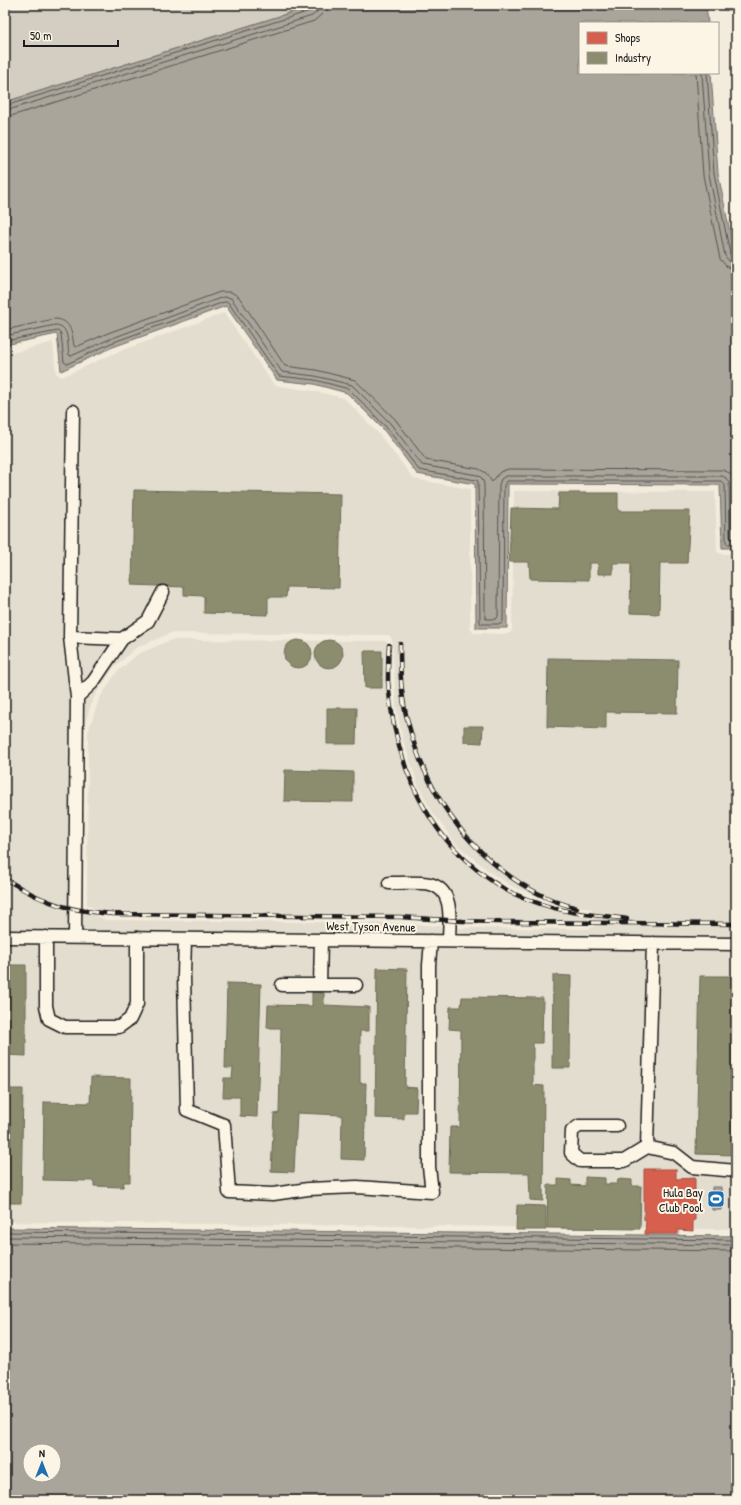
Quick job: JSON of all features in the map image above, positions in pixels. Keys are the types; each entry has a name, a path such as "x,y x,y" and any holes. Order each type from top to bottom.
{"street":[{"path":"73,411 70,637 77,697 75,937"},
{"path":"77,697 93,682 122,640 148,621 163,592"},
{"path":"70,637 122,640"},
{"path":"389,883 430,884 442,890 450,909 449,941"},
{"name":"West Tyson Avenue","path":"5,937 736,944"},
{"path":"46,937 46,1006 49,1019 65,1027 118,1027 130,1019 137,1004 137,938"},
{"path":"185,939 184,975 187,1110 224,1125 229,1192 273,1194 308,1189 357,1187 432,1192 429,1159 429,964 431,941"},
{"path":"320,985 321,940"},
{"path":"647,1147 653,943"},
{"path":"282,985 356,985"},
{"path":"618,1126 579,1126 572,1132 571,1153 580,1161 624,1161 647,1147 674,1153 692,1167 736,1171"}],"shaded area":[{"path":"5,5 315,5 5,102"},
{"path":"224,313 274,385 313,391 344,398 379,434 414,479 470,489 470,628 474,633 507,634 512,630 514,491 715,492 717,552 722,554 736,554 736,937 5,930 5,355 53,342 56,373 62,377 115,353","holes":["171,633 388,635 391,637 392,641 396,706 402,737 418,785 433,813 456,844 491,873 513,887 540,897 591,909 593,912 594,926 589,929 462,928 400,923 105,920 85,910 82,905 82,732 94,697 114,667 136,648"]},
{"path":"171,640 387,641 391,707 397,739 413,788 429,817 452,849 488,879 510,892 538,903 567,911 588,914 589,923 462,921 400,917 105,913 87,905 88,732 99,699 117,672 138,654"},
{"path":"5,944 736,951 736,1228 5,1222"}],"water":[{"path":"315,5 706,5 708,22 579,22 579,74 711,74 718,173 736,263 736,548 722,548 720,485 508,484 507,628 476,628 475,484 417,474 383,429 347,393 314,384 277,380 226,306 113,347 61,371 57,334 5,345 5,102"},
{"name":"Hula Bay Club Pool","path":"712,1187 721,1187 721,1210 712,1210"},
{"path":"5,1228 736,1236 736,1500 5,1500"}],"building: Shops":[{"path":"644,1169 676,1169 676,1179 695,1178 695,1220 693,1220 693,1231 678,1230 678,1234 645,1234 646,1220 644,1220"}],"building: Industry":[{"path":"134,490 341,494 339,588 287,587 286,597 268,597 268,615 204,613 204,596 184,595 184,587 132,585"},
{"path":"559,493 618,493 618,511 690,511 687,563 660,563 659,614 630,613 631,563 613,563 613,574 598,574 598,563 589,563 589,580 530,579 529,562 509,562 511,508 558,509"},
{"path":"736,603 736,633 735,633"},
{"path":"298,640 304,641 308,644 311,648 311,660 308,664 304,667 298,668 292,667 288,664 285,660 284,654 285,648 288,644 292,641"},
{"path":"329,640 339,644 343,654 339,664 329,668 319,664 315,654 319,644"},
{"path":"364,651 382,651 382,688 365,688"},
{"path":"548,658 678,660 677,713 606,712 606,729 547,727"},
{"path":"327,708 357,708 356,744 327,744"},
{"path":"464,726 483,726 482,743 464,742"},
{"path":"285,770 353,772 353,802 284,801"},
{"path":"5,965 26,965 26,1056 5,1055"},
{"path":"377,968 407,969 405,1087 417,1088 416,1112 404,1112 404,1119 375,1118"},
{"path":"553,975 571,976 570,1068 552,1068"},
{"path":"700,976 736,976 736,1155 696,1154"},
{"path":"227,983 261,984 257,1117 240,1116 240,1097 223,1097 224,1078 232,1078 233,1068 225,1068"},
{"path":"312,992 324,993 324,1005 369,1007 369,1031 360,1031 360,1083 366,1083 364,1160 341,1159 342,1115 297,1113 294,1172 271,1171 274,1114 279,1113 281,1028 267,1028 268,1005 312,1006"},
{"path":"462,997 543,998 542,1043 533,1043 533,1085 544,1086 543,1201 530,1200 529,1173 449,1172 450,1127 460,1127 461,1030 449,1029 450,1007 461,1007"},
{"path":"91,1077 131,1078 130,1182 124,1182 123,1187 94,1186 94,1181 43,1180 44,1102 90,1103"},
{"path":"5,1089 23,1089 21,1203 5,1203 5,1152 7,1152 7,1140 5,1140"},
{"path":"585,1177 605,1178 605,1184 617,1184 618,1179 632,1180 632,1186 641,1186 640,1229 547,1228 548,1185 558,1185 558,1179 571,1180 571,1185 585,1186"},
{"path":"517,1205 546,1206 546,1230 516,1230"}],"railway":[{"path":"400,644 401,675 406,716 424,769 436,793 450,815 467,837 506,873 528,888 552,900 577,908"},
{"path":"389,645 388,681 391,707 403,759 412,784 424,808 438,830 455,850 488,878 502,888 519,896 546,906 567,911 627,919"},
{"path":"5,879 33,895 68,908 113,914 400,917 498,922 736,924"}],"place":[{"name":"Hula Bay Club Pool","path":"716,1199"}]}
